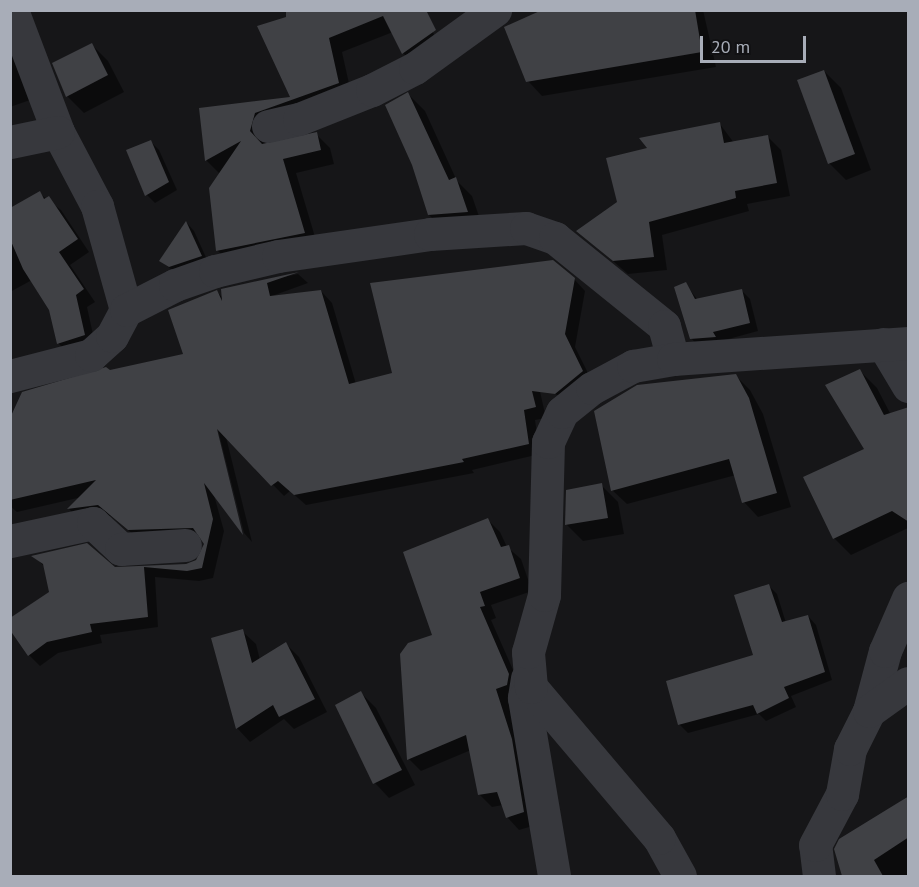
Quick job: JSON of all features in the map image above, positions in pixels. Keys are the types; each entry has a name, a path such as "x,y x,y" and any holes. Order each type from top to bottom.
{"street":[{"path":"12,10 58,132 97,206 126,310"},
{"path":"268,126 299,119 372,90 415,68 488,12"},
{"path":"10,142 58,132"},
{"path":"10,376 91,355 112,336 126,310 175,285 278,256 430,234 526,228 555,238 664,326 673,359"},
{"path":"554,876 524,698 528,652 544,595 548,442 562,412 592,388 633,366 673,359 896,344 909,386"},
{"path":"10,541 93,523 121,549 185,545"},
{"path":"819,876 815,845 842,794 850,749 869,711 885,651 909,598"},
{"path":"528,670 541,702 659,838 680,876"},
{"path":"869,711 909,683"}],"building":[{"path":"286,10 426,10 436,30 402,54 383,16 329,38 339,83 255,113 250,131 262,144 317,132 321,150 283,159 305,233 216,251 209,188 241,141 205,161 199,108 290,97 257,26 286,17"},
{"path":"542,10 695,10 702,52 526,82 504,27"},
{"path":"92,43 108,75 66,97 52,63"},
{"path":"824,70 855,154 828,164 797,80"},
{"path":"408,92 449,180 456,177 468,212 428,215 412,165 385,105"},
{"path":"720,122 724,143 768,135 777,183 735,191 736,198 649,222 654,257 613,261 576,231 617,202 606,158 647,148 639,138"},
{"path":"151,140 169,182 145,196 126,150"},
{"path":"40,191 44,199 49,196 78,239 59,252 84,289 76,295 85,335 57,344 49,310 23,269 10,239 10,208"},
{"path":"186,221 202,256 169,267 159,261"},
{"path":"553,260 575,278 565,334 583,371 555,394 532,391 536,407 524,410 529,444 462,459 464,462 294,495 278,481 271,486 217,429 243,535 204,483 213,519 202,568 187,571 144,567 148,617 90,624 92,632 47,642 28,656 10,630 10,618 49,592 43,564 31,556 87,543 115,567 186,564 196,560 204,544 193,528 128,530 98,505 67,509 96,480 10,500 10,418 22,392 106,367 110,370 183,354 168,310 217,290 222,301 221,289 299,272 267,283 270,296 321,290 349,384 392,373 370,283"},
{"path":"686,282 695,299 742,289 750,323 713,332 716,337 690,339 674,287"},
{"path":"860,369 884,415 909,407 909,522 892,511 833,539 803,477 864,449 825,385"},
{"path":"736,374 749,398 777,493 742,503 729,459 611,491 594,411 637,385"},
{"path":"602,483 608,518 565,525 566,490"},
{"path":"488,518 501,547 509,545 520,578 480,592 485,606 480,607 509,674 507,685 496,689 512,739 524,812 506,818 497,792 478,795 466,735 407,760 400,654 408,643 432,635 403,552"},
{"path":"769,584 782,622 808,615 825,672 784,687 789,698 757,714 753,705 678,725 666,681 753,655 734,595"},
{"path":"243,629 252,663 286,642 315,699 279,717 273,705 236,729 211,638"},
{"path":"361,691 402,770 373,784 335,705"},
{"path":"909,796 909,837 874,860 883,876 842,876 834,849 839,839"}]}
